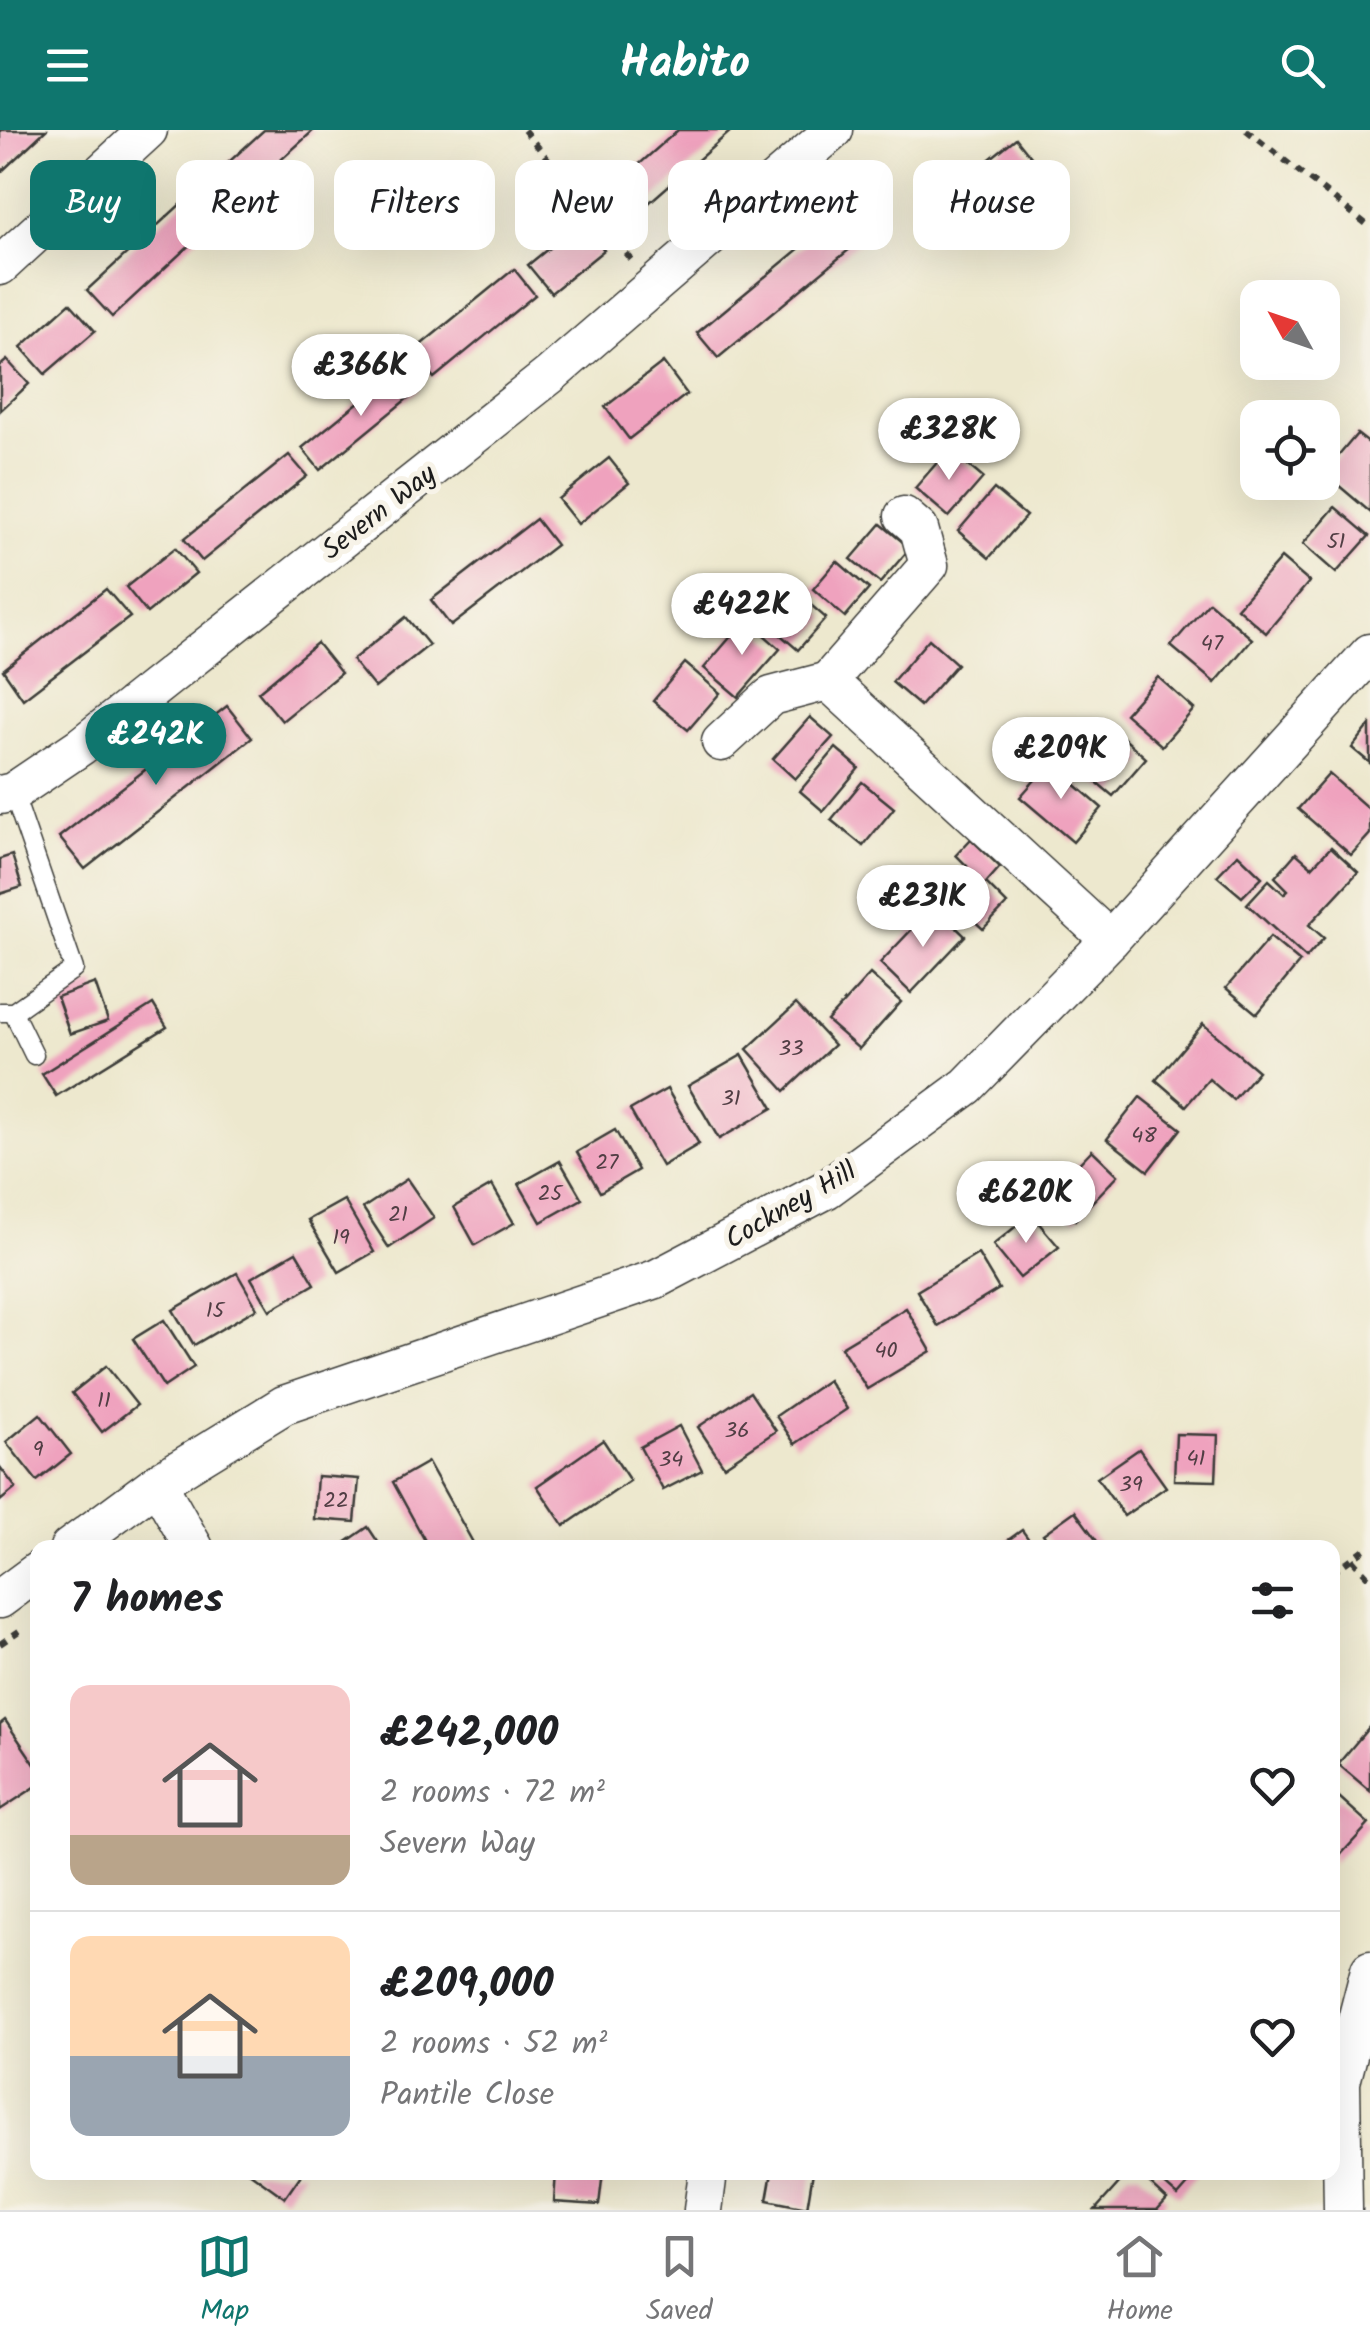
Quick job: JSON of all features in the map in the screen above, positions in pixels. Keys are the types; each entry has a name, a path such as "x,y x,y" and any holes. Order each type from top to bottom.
{"street":[{"path":"0,266 148,130"},
{"name":"Severn Way","path":"7,794 82,746 550,375 652,283 834,130"},
{"path":"721,742 771,696 828,681 929,565 919,529 904,516"},
{"name":"Cockney Hill","path":"80,1540 157,1482 284,1404 656,1279 827,1188 967,1086 1110,940 1370,654"},
{"path":"828,681 1110,940"},
{"path":"157,1482 190,1540"},
{"path":"0,1599 30,1577"},
{"path":"1344,2210 1341,2082 1370,1970"},
{"path":"703,2210 707,2180"}],"lane":[{"path":"7,794 74,969 6,1012 34,1055"}],"path":[{"path":"524,130 652,283"},
{"path":"1246,130 1370,227"},
{"path":"1340,1567 1370,1544"},
{"path":"1352,1559 1370,1579"}],"building":[{"path":"0,130 46,130 0,173"},
{"path":"264,130 314,130 281,160 231,160"},
{"path":"678,130 732,130 698,160 668,160 668,186 648,204 648,160 644,160"},
{"path":"1016,138 1034,160 988,160"},
{"path":"176,208 176,250 184,250 112,317 87,290 131,250 156,250 156,227"},
{"path":"546,250 604,250 551,293 528,265"},
{"path":"797,250 849,250 718,358 697,333"},
{"path":"514,269 535,295 434,378 412,352"},
{"path":"70,303 95,331 45,374 21,347"},
{"path":"7,360 29,384 0,411 0,366"},
{"path":"663,362 687,394 629,439 605,407"},
{"path":"402,367 419,389 320,470 302,448"},
{"path":"1357,434 1370,444 1370,512 1340,487 1340,454"},
{"path":"949,449 983,478 949,517 915,488"},
{"path":"289,455 307,476 202,561 184,539"},
{"path":"609,458 629,483 578,524 558,499"},
{"path":"994,489 1026,516 989,558 958,531"},
{"path":"1335,507 1369,536 1336,573 1303,544"},
{"path":"536,519 556,545 451,626 431,600"},
{"path":"881,524 910,548 880,583 851,559"},
{"path":"175,548 196,573 147,613 126,587"},
{"path":"1281,558 1309,582 1266,633 1237,608"},
{"path":"837,561 869,589 845,617 813,589"},
{"path":"789,586 826,618 798,650 761,618"},
{"path":"106,589 130,617 23,699 3,670"},
{"path":"1209,602 1252,639 1215,683 1171,646"},
{"path":"406,617 429,645 375,688 352,660"},
{"path":"746,619 780,649 738,697 704,668"},
{"path":"929,639 957,664 920,706 892,682"},
{"path":"317,643 341,673 282,721 258,692"},
{"path":"685,663 720,693 688,730 653,701"},
{"path":"1158,677 1194,709 1162,746 1125,714"},
{"path":"227,706 252,738 85,869 59,837"},
{"path":"810,717 833,737 795,779 773,759"},
{"path":"1109,725 1146,758 1113,796 1075,764"},
{"path":"1370,725 1370,763 1352,748"},
{"path":"836,748 859,768 823,811 800,791"},
{"path":"1050,763 1102,808 1073,842 1020,797"},
{"path":"1329,774 1370,810 1370,834 1351,855 1298,809"},
{"path":"862,782 894,808 863,846 831,820"},
{"path":"971,839 1000,867 986,883 1007,904 983,929 942,891 967,866 956,855"},
{"path":"1331,847 1358,872 1309,925 1324,938 1306,958 1247,904 1269,880 1284,894 1288,890 1275,877 1296,853 1312,867"},
{"path":"1238,854 1262,877 1242,897 1217,876"},
{"path":"12,855 22,887 0,894 0,859"},
{"path":"934,906 965,936 911,993 880,963"},
{"path":"1270,937 1300,962 1257,1014 1226,988"},
{"path":"870,974 901,1002 859,1049 827,1021"},
{"path":"95,983 108,1021 70,1034 57,997"},
{"path":"153,1004 167,1027 56,1096 42,1074"},
{"path":"796,1004 834,1045 785,1091 747,1049"},
{"path":"1203,1024 1258,1071 1233,1100 1209,1079 1186,1106 1156,1080"},
{"path":"742,1055 773,1108 719,1139 688,1086"},
{"path":"667,1089 699,1144 662,1166 630,1110"},
{"path":"1140,1097 1181,1129 1148,1171 1107,1139"},
{"path":"615,1130 638,1170 600,1192 577,1152"},
{"path":"1092,1150 1118,1175 1075,1220 1049,1195"},
{"path":"560,1161 582,1199 541,1222 519,1184"},
{"path":"407,1179 434,1218 389,1248 363,1208"},
{"path":"492,1185 514,1223 475,1245 454,1207"},
{"path":"344,1200 374,1252 339,1272 308,1220"},
{"path":"1031,1214 1059,1247 1020,1278 993,1245"},
{"path":"296,1252 315,1284 270,1310 251,1278"},
{"path":"978,1254 999,1289 938,1326 917,1291"},
{"path":"237,1273 257,1308 194,1345 173,1310"},
{"path":"906,1308 931,1351 867,1389 841,1347"},
{"path":"164,1320 194,1367 164,1387 133,1339"},
{"path":"106,1366 137,1405 102,1432 72,1393"},
{"path":"828,1380 847,1409 795,1444 776,1416"},
{"path":"750,1392 776,1431 724,1466 698,1427"},
{"path":"40,1414 71,1454 37,1481 6,1442"},
{"path":"679,1426 702,1470 663,1490 640,1447"},
{"path":"1176,1434 1218,1435 1216,1481 1174,1480"},
{"path":"603,1440 630,1481 564,1526 537,1486"},
{"path":"1139,1449 1166,1487 1124,1516 1097,1478"},
{"path":"428,1462 472,1540 425,1540 393,1482"},
{"path":"0,1467 16,1488 0,1501"},
{"path":"317,1476 359,1479 355,1522 314,1519"},
{"path":"1075,1511 1096,1540 1047,1540 1043,1534"},
{"path":"368,1527 377,1540 349,1540"},
{"path":"1022,1530 1029,1540 1008,1540"},
{"path":"5,1720 30,1757 30,1790 0,1810 0,1724"},
{"path":"1370,1726 1370,1791 1340,1762"},
{"path":"1340,1798 1369,1824 1340,1855"},
{"path":"260,2180 297,2180 285,2198"},
{"path":"555,2180 602,2180 599,2205 554,2202"},
{"path":"771,2180 812,2180 807,2208 767,2200"},
{"path":"1122,2180 1147,2180 1167,2199 1157,2210 1095,2210"},
{"path":"1160,2180 1192,2180 1178,2196"}]}
